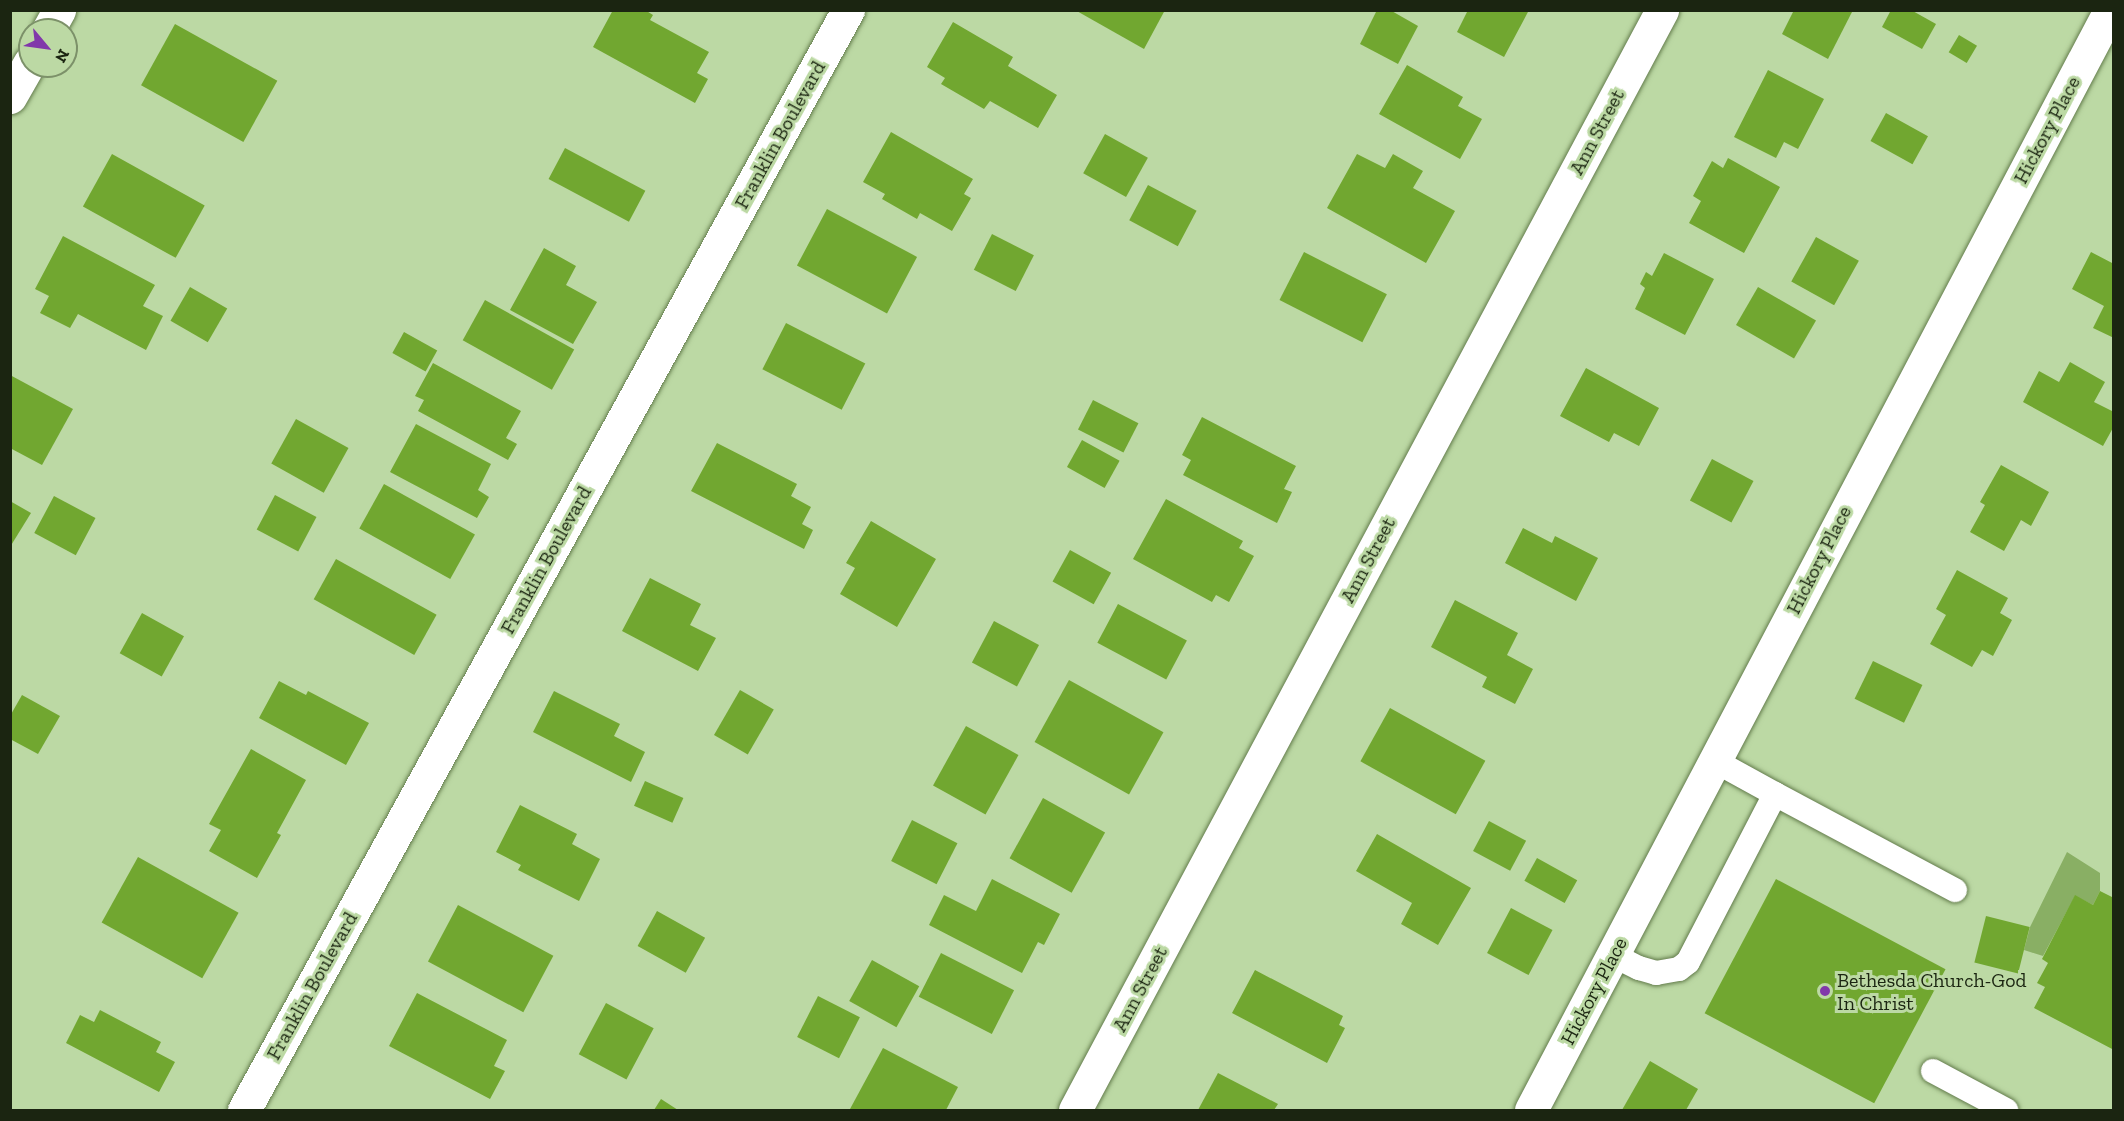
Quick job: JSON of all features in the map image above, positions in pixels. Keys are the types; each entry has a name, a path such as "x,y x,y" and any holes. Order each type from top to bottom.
{"street":[{"name":"Franklin Boulevard","path":"244,1110 848,10"},
{"name":"Ann Street","path":"1075,1110 1662,10"},
{"name":"Hickory Place","path":"1531,1110 2110,10"},
{"path":"10,97 21,78"}],"lane":[{"path":"1715,761 1955,890"},
{"path":"1613,955 1639,968 1656,973 1679,969 1688,962 1775,794"},
{"path":"1933,1071 2006,1110"}],"green space":[{"path":"2067,852 2100,873 2100,891 2093,905 2075,896 2043,956 2024,950 2030,927"}],"building":[{"path":"613,10 645,10 653,15 650,20 709,52 697,73 708,79 695,103 593,47"},
{"path":"1075,10 1165,10 1144,49"},
{"path":"1377,10 1390,10 1418,26 1398,64 1360,44"},
{"path":"1468,10 1529,10 1504,57 1457,32"},
{"path":"1794,10 1853,10 1828,59 1782,34"},
{"path":"1891,10 1911,10 1936,24 1922,49 1882,27"},
{"path":"953,22 1013,57 1008,66 1057,95 1038,128 990,101 984,109 941,84 945,78 927,67"},
{"path":"175,24 277,81 243,142 141,85"},
{"path":"1959,35 1977,46 1967,63 1949,52"},
{"path":"1407,65 1463,97 1458,106 1482,119 1460,159 1379,114"},
{"path":"1768,70 1824,99 1798,149 1784,142 1776,158 1734,137"},
{"path":"1886,113 1928,136 1912,164 1870,141"},
{"path":"891,132 973,179 964,194 971,198 952,231 920,213 917,219 882,199 885,194 863,182"},
{"path":"1105,134 1148,158 1126,197 1083,173"},
{"path":"565,148 645,191 629,222 549,179"},
{"path":"112,154 205,205 176,258 83,206"},
{"path":"1357,154 1385,168 1393,154 1423,171 1413,188 1455,211 1426,263 1327,208"},
{"path":"1728,158 1780,187 1744,253 1689,223 1701,201 1693,196 1712,161 1723,168"},
{"path":"1148,185 1197,211 1178,246 1129,220"},
{"path":"827,209 917,257 887,313 797,266"},
{"path":"992,234 1034,255 1016,291 974,270"},
{"path":"63,236 155,285 143,306 163,316 146,350 78,314 70,328 40,313 49,296 35,289"},
{"path":"1816,237 1859,261 1834,305 1791,282"},
{"path":"544,248 576,266 566,285 597,302 573,344 510,310"},
{"path":"1304,252 1387,294 1362,342 1279,300"},
{"path":"2091,252 2114,264 2114,338 2093,328 2104,306 2072,289"},
{"path":"1664,253 1714,279 1685,335 1635,309 1645,288 1640,284 1646,272 1652,276"},
{"path":"190,287 227,308 208,342 170,321"},
{"path":"1758,287 1816,320 1794,359 1736,325"},
{"path":"485,300 574,349 552,390 463,340"},
{"path":"786,323 865,363 842,410 762,369"},
{"path":"404,332 437,350 426,371 392,353"},
{"path":"2070,362 2105,382 2094,402 2114,412 2114,426 2103,446 2023,402 2039,371 2059,382"},
{"path":"433,363 521,411 506,438 517,444 508,460 418,411 424,400 415,396"},
{"path":"1586,368 1659,408 1639,446 1614,433 1609,442 1560,416"},
{"path":"10,375 73,409 42,465 10,448"},
{"path":"1093,400 1138,423 1123,453 1078,429"},
{"path":"1202,417 1296,466 1284,489 1292,492 1277,523 1183,475 1191,460 1182,455"},
{"path":"296,419 348,448 324,493 271,464"},
{"path":"416,424 491,464 478,490 489,497 477,518 390,472"},
{"path":"1082,440 1120,461 1105,488 1067,467"},
{"path":"717,443 797,484 791,496 811,507 802,524 813,530 804,549 691,491"},
{"path":"1712,459 1753,481 1731,523 1690,500"},
{"path":"2001,465 2049,492 2031,526 2021,520 2004,551 1970,532 1985,505 1980,502"},
{"path":"384,484 475,534 450,579 359,529"},
{"path":"275,495 316,517 298,552 257,529"},
{"path":"54,496 95,518 76,555 34,533"},
{"path":"1166,499 1243,541 1239,548 1254,556 1229,602 1216,595 1212,602 1133,559"},
{"path":"10,501 31,513 10,547"},
{"path":"871,521 936,559 897,627 840,594 855,568 846,563"},
{"path":"1523,528 1552,543 1555,536 1598,558 1576,601 1505,563"},
{"path":"1070,550 1111,573 1094,604 1053,581"},
{"path":"336,559 437,615 414,655 314,599"},
{"path":"1957,570 2008,598 2000,613 2012,620 1993,656 1982,650 1972,667 1930,644 1946,615 1936,609"},
{"path":"650,578 701,604 690,625 716,638 698,671 622,631"},
{"path":"1455,600 1518,633 1507,655 1533,669 1515,704 1482,687 1487,677 1431,647"},
{"path":"1118,604 1187,641 1166,679 1097,643"},
{"path":"142,613 184,636 162,677 120,653"},
{"path":"994,621 1039,645 1017,686 972,662"},
{"path":"1873,661 1922,685 1904,723 1855,699"},
{"path":"1069,680 1163,732 1129,794 1035,742"},
{"path":"279,681 306,695 308,691 369,723 346,765 259,718"},
{"path":"740,690 774,710 748,755 714,735"},
{"path":"554,691 620,724 614,736 645,752 631,782 533,732"},
{"path":"22,695 60,716 38,754 10,739 10,716"},
{"path":"1390,708 1485,761 1456,814 1360,761"},
{"path":"966,726 1018,755 986,815 933,785"},
{"path":"251,749 306,780 277,833 281,835 257,878 209,851 221,830 209,824"},
{"path":"645,781 683,798 672,823 634,806"},
{"path":"1043,798 1105,832 1072,893 1010,858"},
{"path":"520,805 577,834 572,844 600,859 579,901 518,870 521,865 496,852"},
{"path":"912,820 957,843 937,884 891,861"},
{"path":"1489,821 1526,841 1510,871 1473,851"},
{"path":"1377,834 1471,888 1438,945 1401,924 1412,903 1356,871"},
{"path":"138,857 239,913 202,978 102,923"},
{"path":"1537,858 1577,880 1565,903 1524,881"},
{"path":"992,879 1060,914 1044,945 1038,942 1022,973 929,925 944,895 976,911"},
{"name":"Bethesda Church-God In Christ","path":"1776,879 1946,969 1874,1103 1705,1013"},
{"path":"2100,891 2114,898 2114,1050 2034,1008 2045,987 2037,983 2048,963 2042,959 2075,895 2093,905"},
{"path":"458,905 553,956 523,1012 428,962"},
{"path":"1511,908 1552,930 1529,975 1487,953"},
{"path":"657,911 705,938 686,973 638,946"},
{"path":"1986,916 2030,927 2018,973 1974,963"},
{"path":"941,953 1014,990 992,1034 919,997"},
{"path":"872,960 919,986 896,1027 849,1001"},
{"path":"1255,970 1343,1016 1339,1025 1345,1028 1327,1063 1232,1013"},
{"path":"417,993 507,1040 494,1066 505,1071 490,1099 389,1046"},
{"path":"818,996 860,1017 839,1058 797,1037"},
{"path":"606,1003 654,1028 626,1080 579,1054"},
{"path":"100,1010 161,1042 156,1052 175,1062 159,1092 66,1043 80,1015 94,1022"},
{"path":"883,1048 958,1087 946,1110 850,1109"},
{"path":"1650,1061 1698,1089 1686,1110 1622,1110"},
{"path":"1218,1073 1278,1104 1274,1110 1198,1110"},
{"path":"661,1099 678,1110 654,1110"}],"place":[{"name":"Bethesda Church-God In Christ","path":"1825,991"}]}
